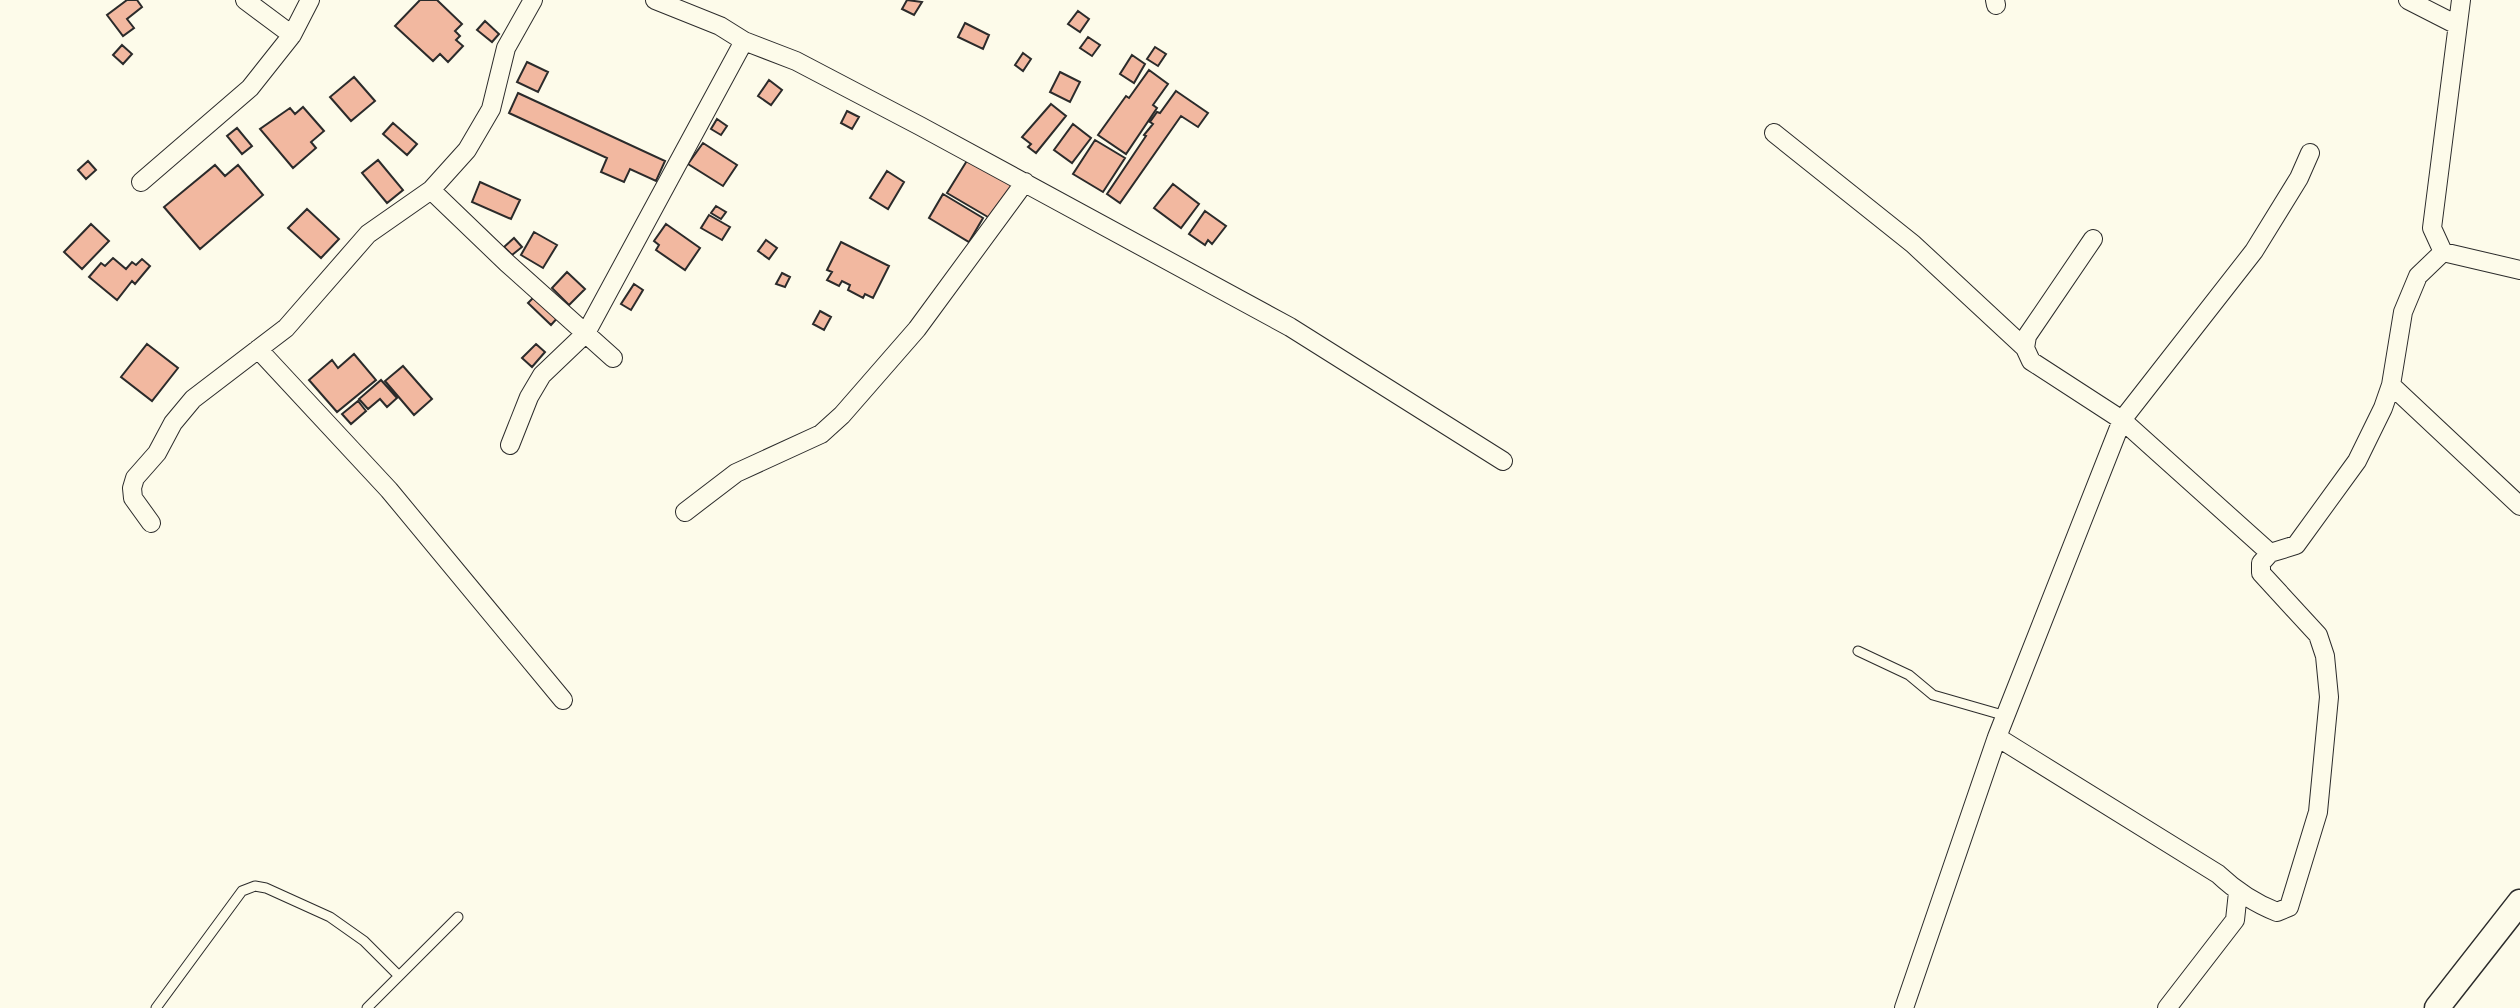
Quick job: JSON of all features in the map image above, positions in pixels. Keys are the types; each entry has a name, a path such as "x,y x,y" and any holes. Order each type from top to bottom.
{"street":[{"path":"245,0 292,35"},
{"path":"141,182 250,88 292,35 310,0"},
{"path":"151,523 133,499 132,488 135,478 157,453 173,423 193,399 286,328 368,234 431,190 467,150 491,109 506,48 533,0"},
{"path":"655,0 720,26 744,41 796,61 1025,182 1290,327 1503,461"},
{"path":"2408,0 2457,24"},
{"path":"2442,252 2432,228 2461,0"},
{"path":"510,445 529,397 542,375 586,333 744,41"},
{"path":"1774,134 1913,244 2025,348 2031,360 2122,420 2270,553"},
{"path":"1904,1008 1997,737 2122,420 2254,251 2299,178 2309,153"},
{"path":"685,512 736,473 821,434 842,415 917,329 1025,182"},
{"path":"431,190 613,358"},
{"path":"2025,348 2027,335 2093,239"},
{"path":"2442,252 2520,270"},
{"path":"1997,737 2218,874 2259,906 2277,912 2289,907 2318,812 2329,697 2325,656 2318,635 2261,573 2261,563 2270,553 2296,545 2357,461 2391,385 2403,312 2418,276 2442,252"},
{"path":"258,349 389,490 562,700"},
{"path":"2391,385 2520,506"},
{"path":"2167,1008 2235,920 2238,892"},
{"path":"2437,1008 2520,902"}],"lane":[{"path":"1858,650 1909,675 1933,695 2006,716"},
{"path":"156,1008 242,891 255,886 266,888 330,917 364,941 398,975"},
{"path":"367,1008 458,917"}],"building":[{"path":"127,0 137,0 142,7 127,19 134,28 123,36 107,15"},
{"path":"420,0 437,0 462,24 455,31 460,36 456,40 463,46 448,62 440,54 433,61 395,26"},
{"path":"907,0 922,2 914,15 902,9"},
{"path":"1078,11 1089,19 1080,32 1068,24"},
{"path":"485,21 499,34 492,42 477,30"},
{"path":"965,23 989,35 983,49 958,37"},
{"path":"1088,37 1100,45 1092,56 1080,48"},
{"path":"122,45 132,54 123,64 113,55"},
{"path":"1155,47 1166,54 1158,66 1147,59"},
{"path":"1023,53 1031,59 1023,71 1015,65"},
{"path":"1132,55 1145,64 1134,83 1120,74"},
{"path":"527,62 548,72 538,92 517,82"},
{"path":"1149,70 1168,84 1153,105 1157,108 1126,154 1098,135"},
{"path":"1060,72 1080,82 1070,102 1050,92"},
{"path":"354,77 375,101 351,121 330,97"},
{"path":"769,80 782,90 771,105 758,96"},
{"path":"1176,91 1208,113 1198,127 1181,116 1120,203 1107,194 1146,136 1144,135 1153,124 1150,122"},
{"path":"518,93 665,161 656,181 630,169 624,182 601,172 607,158 509,113"},
{"path":"1051,104 1066,116 1036,153 1028,147 1031,144 1022,137"},
{"path":"303,107 324,131 311,142 316,148 293,168 260,129 290,108 295,114"},
{"path":"847,111 859,117 852,129 841,123"},
{"path":"717,119 727,126 721,135 711,129"},
{"path":"393,123 417,144 407,155 383,134"},
{"path":"1073,124 1091,138 1072,163 1054,150"},
{"path":"237,128 252,146 242,154 227,136"},
{"path":"1095,140 1125,158 1103,192 1073,174"},
{"path":"703,143 737,165 723,186 688,164"},
{"path":"968,159 1014,185 993,220 947,193"},
{"path":"378,160 403,190 387,203 362,173"},
{"path":"88,161 96,170 86,179 78,170"},
{"path":"215,165 225,176 238,165 263,195 200,249 164,207"},
{"path":"887,171 904,182 888,209 870,198"},
{"path":"480,182 520,200 511,219 472,202"},
{"path":"1173,184 1199,204 1181,228 1154,208"},
{"path":"943,194 983,218 969,242 929,218"},
{"path":"716,206 726,212 721,219 711,213"},
{"path":"307,209 339,239 321,258 288,228"},
{"path":"1205,211 1226,226 1212,244 1208,240 1205,245 1189,234"},
{"path":"709,215 730,227 722,240 701,228"},
{"path":"91,224 109,241 82,269 64,252"},
{"path":"666,224 700,248 685,270 656,250 659,245 654,241"},
{"path":"534,232 557,245 543,268 521,255"},
{"path":"514,238 522,247 512,255 504,247"},
{"path":"766,240 777,248 769,259 758,251"},
{"path":"841,242 889,266 873,298 865,294 863,298 848,290 850,285 842,281 839,286 827,280 832,272 827,270"},
{"path":"113,258 126,269 132,262 136,265 142,259 150,266 135,284 132,281 117,300 89,277 101,263 105,266"},
{"path":"567,272 585,289 569,305 552,288"},
{"path":"782,273 790,277 785,287 776,284"},
{"path":"634,284 643,290 631,310 621,304"},
{"path":"537,294 560,315 551,325 528,303"},
{"path":"820,311 831,317 824,330 813,324"},
{"path":"147,344 178,368 152,401 121,377"},
{"path":"536,344 545,352 532,367 522,358"},
{"path":"354,354 376,380 337,412 309,380 332,360 338,368"},
{"path":"403,366 432,399 414,415 385,381"},
{"path":"381,380 397,398 387,407 380,399 368,409 359,399"},
{"path":"358,401 366,411 351,424 342,414"}]}
